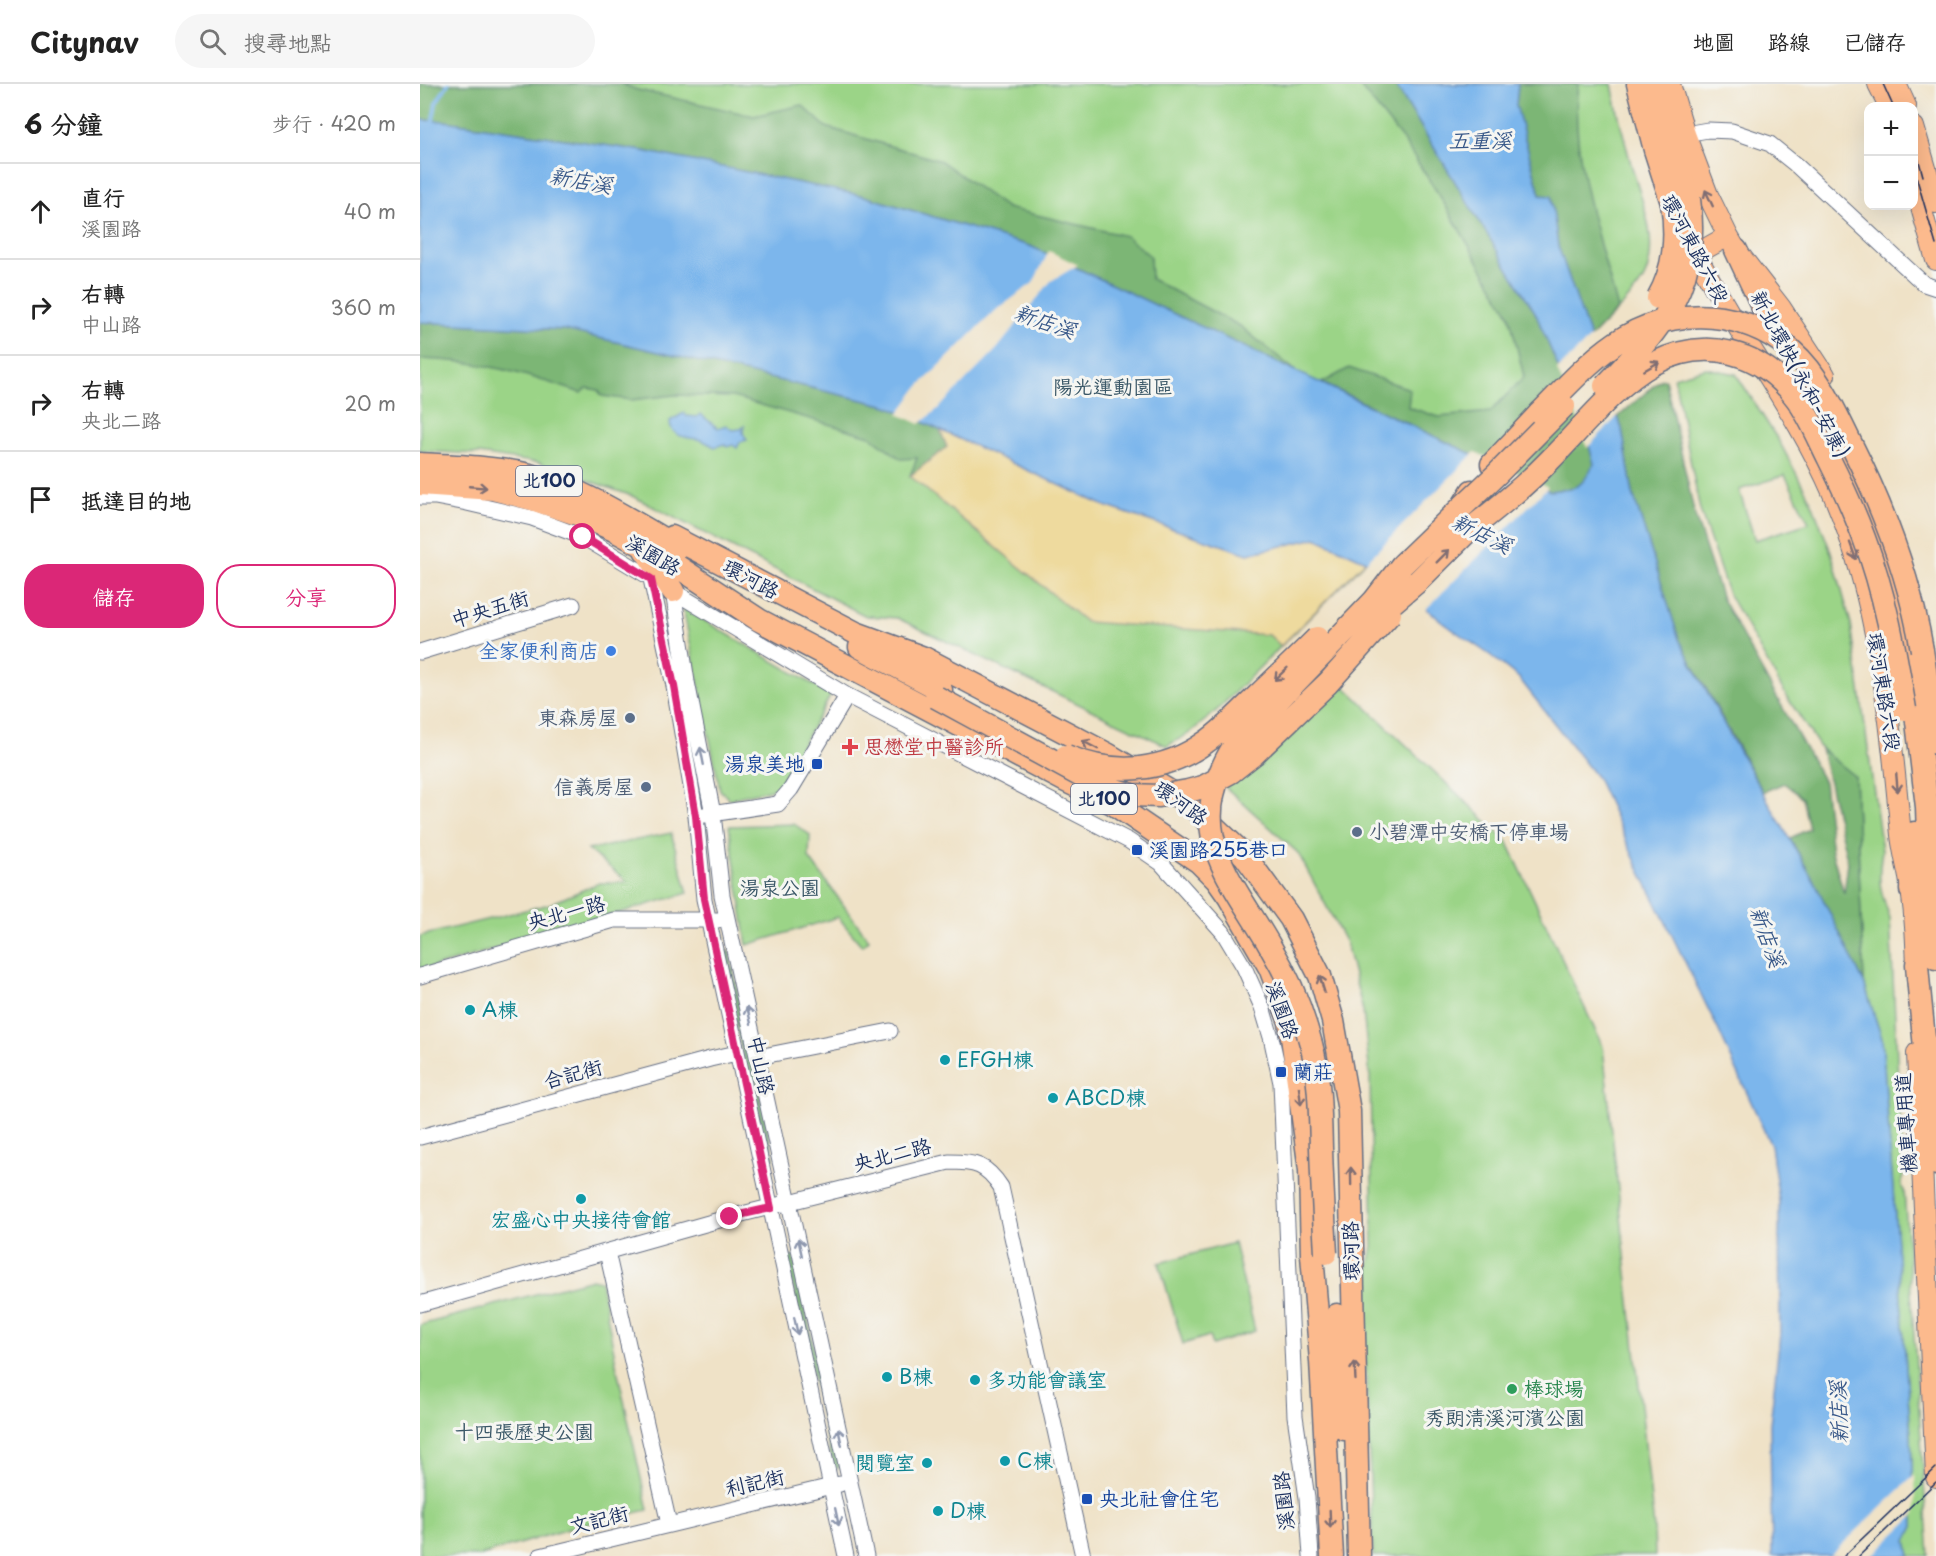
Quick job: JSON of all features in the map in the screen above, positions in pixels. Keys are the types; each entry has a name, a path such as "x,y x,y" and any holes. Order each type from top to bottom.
{"highway":[{"path":"1468,531 1544,448 1626,364 1666,315 1688,267 1692,224 1657,158 1638,84"},
{"path":"1648,84 1667,164 1681,201"},
{"path":"1655,84 1675,160 1681,201"},
{"path":"1462,507 1534,437 1620,347 1651,311 1662,291 1674,254 1675,227 1687,169 1668,84"},
{"name":"新北環快(永和-安康)","path":"1732,243 1764,310 1822,409 1845,456 1871,520 1894,590 1914,696 1927,807 1930,894 1922,1024 1936,1164"},
{"path":"655,557 715,570 1096,784 1132,795 1160,796 1188,792 1203,787 1231,771 1254,754 1335,676 1410,573 1462,507 1487,469 1588,365 1623,338 1639,330 1664,320 1712,315 1743,321 1778,339 1809,369 1827,396 1870,482 1884,516 1909,592 1922,650 1936,743"},
{"path":"1358,1545 1339,1391 1320,1108 1312,1047 1296,996 1284,970 1219,860 1209,814 1221,767 1234,746 1374,601 1512,496 1614,395 1652,365 1684,352 1705,349 1728,352 1748,358 1767,369 1798,401 1847,496 1864,538 1887,614 1905,710 1915,797 1911,890"},
{"name":"環河路","path":"420,464 488,468 529,475 560,484 622,516 655,557"},
{"name":"環河路","path":"420,484 493,489 580,515 712,589 759,620 1112,803 1199,862 1217,880 1270,968 1290,1022 1310,1170 1312,1255 1329,1481 1332,1556"},
{"path":"560,484 597,495 669,525 924,658"},
{"name":"環河路","path":"655,557 672,537 856,633 924,658 1107,754 1189,803 1245,856 1291,920 1320,976 1333,1021 1348,1111 1358,1545"},
{"path":"655,557 673,591"},
{"path":"712,589 766,607 938,694 1079,761 1098,767 1126,770 1145,769 1165,764 1206,742 1349,608 1410,573"},
{"path":"1329,1481 1331,1254"}],"main road":[{"name":"環河東路六段","path":"1629,84 1636,116 1653,165 1679,225 1735,324 1781,395 1833,494 1860,571 1870,608 1894,755 1902,838 1926,961 1917,1082 1936,1477"},
{"name":"環河東路六段","path":"1668,84 1708,195 1732,243 1780,308 1822,371 1860,443 1898,534 1911,577 1928,646 1936,699"},
{"path":"1878,84 1887,102"},
{"path":"1896,84 1904,102"},
{"path":"1918,141 1936,203"},
{"path":"1918,197 1936,260"},
{"path":"1696,254 1732,243"}],"street":[{"path":"1685,134 1708,130 1732,131 1770,144 1923,284 1936,288"},
{"name":"溪園路","path":"420,497 435,497 532,518 583,537 655,557"},
{"name":"中山路","path":"655,557 696,816 704,899 846,1556"},
{"name":"溪園路","path":"673,591 846,695 1129,841 1161,863 1223,932 1244,967 1262,1007 1281,1083 1295,1416 1307,1498 1311,1556"},
{"name":"中山路","path":"673,591 687,682 713,814 722,895 866,1556"},
{"name":"中央五街","path":"420,652 573,605"},
{"path":"696,816 778,804 791,789 846,695"},
{"name":"央北一路","path":"420,976 614,920 709,921 727,919"},
{"name":"機車專用道","path":"1926,961 1919,1022 1927,1104 1936,1280"},
{"path":"758,1057 890,1031"},
{"name":"合記街","path":"420,1137 737,1053"},
{"name":"央北二路","path":"420,1304 949,1162 980,1165 993,1174 1001,1187 1083,1556"},
{"path":"607,1252 669,1524"},
{"name":"利記街","path":"669,1524 850,1481"},
{"name":"文記街","path":"540,1556 669,1524"}],"green space":[{"name":"陽光運動園區","path":"420,84 1612,84 1631,164 1644,206 1651,249 1645,276 1628,300 1213,714 1188,734 1167,746 897,618 866,616 632,496 539,463 479,454 420,451"},
{"path":"420,84 621,84 638,90 754,116 802,105 826,127 941,161 1007,208 1126,236 1150,256 1151,279 1240,326 1296,371 1030,246 864,196 643,151 444,121 420,120"},
{"path":"1358,84 1395,84 1535,312 1585,431 1595,464 1586,479 1578,486 1550,491 1322,383 1349,368 1410,389 1408,407 1439,417 1490,412 1524,377 1509,314 1441,198 1403,140"},
{"path":"1518,84 1578,84 1576,111 1582,168 1618,309 1590,338 1558,246 1551,197 1540,195 1516,105"},
{"path":"420,322 565,330 888,406 940,430 947,447 910,476 917,458 901,459 870,436 733,397 675,395 631,400 602,396 598,390 587,388 581,393 483,365 420,359"},
{"path":"1706,368 1736,374 1780,443 1812,503 1832,555 1851,624 1882,851 1880,885 1890,918 1902,1188 1904,1190 1929,1556 1910,1556 1907,1540 1914,1526 1911,1436 1882,1039 1864,983 1855,777 1821,749 1787,697 1728,593 1700,510 1674,377","holes":["1785,475 1809,523 1755,540 1739,490"]},
{"path":"1665,379 1695,516 1722,599 1824,782 1832,852 1844,893 1848,863 1821,749 1855,777 1864,983 1814,881 1790,838 1809,829 1802,798 1784,783 1763,792 1679,639 1633,494 1618,417 1660,380"},
{"path":"683,608 831,695 777,788 729,799 720,790"},
{"name":"秀朗清溪河濱公園","path":"1344,686 1507,841 1603,1047 1654,1528 1655,1556 1373,1556 1363,1292 1373,1247 1370,1076 1363,1011 1346,943 1298,853 1222,784"},
{"name":"湯泉公園","path":"794,824 810,835 809,858 869,940 862,946 838,917 747,945 729,826"},
{"path":"671,833 688,893 420,971 420,936 550,904 599,883 628,882 588,850"},
{"path":"729,951 774,1159 765,1161 721,953"},
{"path":"1234,1243 1255,1331 1212,1345 1209,1336 1183,1344 1159,1263"},
{"path":"794,1256 840,1467 834,1470 786,1258"},
{"name":"十四張歷史公園","path":"592,1279 601,1281 617,1369 648,1510 578,1526 479,1556 420,1556 420,1325"}],"sand":[{"path":"940,430 1105,506 1248,554 1316,538 1366,561 1281,646 1269,635 1086,622 910,476 947,447"}],"water":[{"path":"1395,84 1518,84 1516,105 1540,195 1551,196 1558,246 1622,429 1633,494 1679,639 1732,739 1814,881 1864,983 1882,1039 1911,1436 1914,1526 1907,1541 1910,1556 1772,1556 1770,1425 1780,1334 1779,1201 1771,1146 1718,1029 1597,778 1519,678 1449,627 1366,561 1316,538 1248,554 1105,506 888,406 565,330 420,322 420,120 444,121 643,151 864,196 1030,246 1550,491 1578,486 1594,464 1585,431 1535,312"},
{"path":"684,413 686,416 697,417 700,414 718,428 726,425 732,430 741,429 744,426 743,433 747,440 740,442 737,448 733,445 727,447 724,444 715,447 701,440 676,434 670,421"}],"pier":[{"path":"1049,251 1078,265 1051,281 997,349 920,424 898,414 919,386 995,311 1033,283"},
{"path":"1592,336 1620,414 1587,448 1583,432 1557,370"},
{"path":"1475,452 1548,487 1424,611 1364,564"},
{"path":"1915,1475 1916,1514 1872,1556 1830,1556"}],"waterway":[{"path":"432,125 436,103 448,84"}],"tram line":[{"path":"1883,84 1891,102"},
{"path":"1918,156 1923,176"},
{"path":"1918,183 1936,245"},
{"path":"1844,1556 1936,1468"},
{"path":"1859,1556 1936,1482"}],"place":[{"name":"全家便利商店","path":"611,651"},
{"name":"東森房屋","path":"630,718"},
{"name":"思懋堂中醫診所","path":"850,747"},
{"name":"湯泉美地","path":"817,764"},
{"name":"信義房屋","path":"646,787"},
{"name":"小碧潭中安橋下停車場","path":"1357,832"},
{"name":"溪園路255巷口","path":"1137,850"},
{"name":"A棟","path":"470,1010"},
{"name":"EFGH棟","path":"945,1060"},
{"name":"蘭莊","path":"1281,1072"},
{"name":"ABCD棟","path":"1053,1098"},
{"name":"宏盛心中央接待會館","path":"581,1199"},
{"name":"B棟","path":"887,1377"},
{"name":"多功能會議室","path":"975,1380"},
{"name":"棒球場","path":"1512,1389"},
{"name":"C棟","path":"1005,1461"},
{"name":"閱覽室","path":"927,1463"},
{"name":"央北社會住宅","path":"1087,1499"},
{"name":"D棟","path":"938,1511"}],"route":[{"path":"583,537 651,579 674,686 698,826 704,899 771,1208 730,1217"}],"water label":[{"name":"五重溪","path":"1480,141"},
{"name":"新店溪","path":"581,181"},
{"name":"新店溪","path":"1045,322"},
{"name":"新店溪","path":"1482,534"},
{"name":"新店溪","path":"1767,937"},
{"name":"新店溪","path":"1839,1412"}]}
